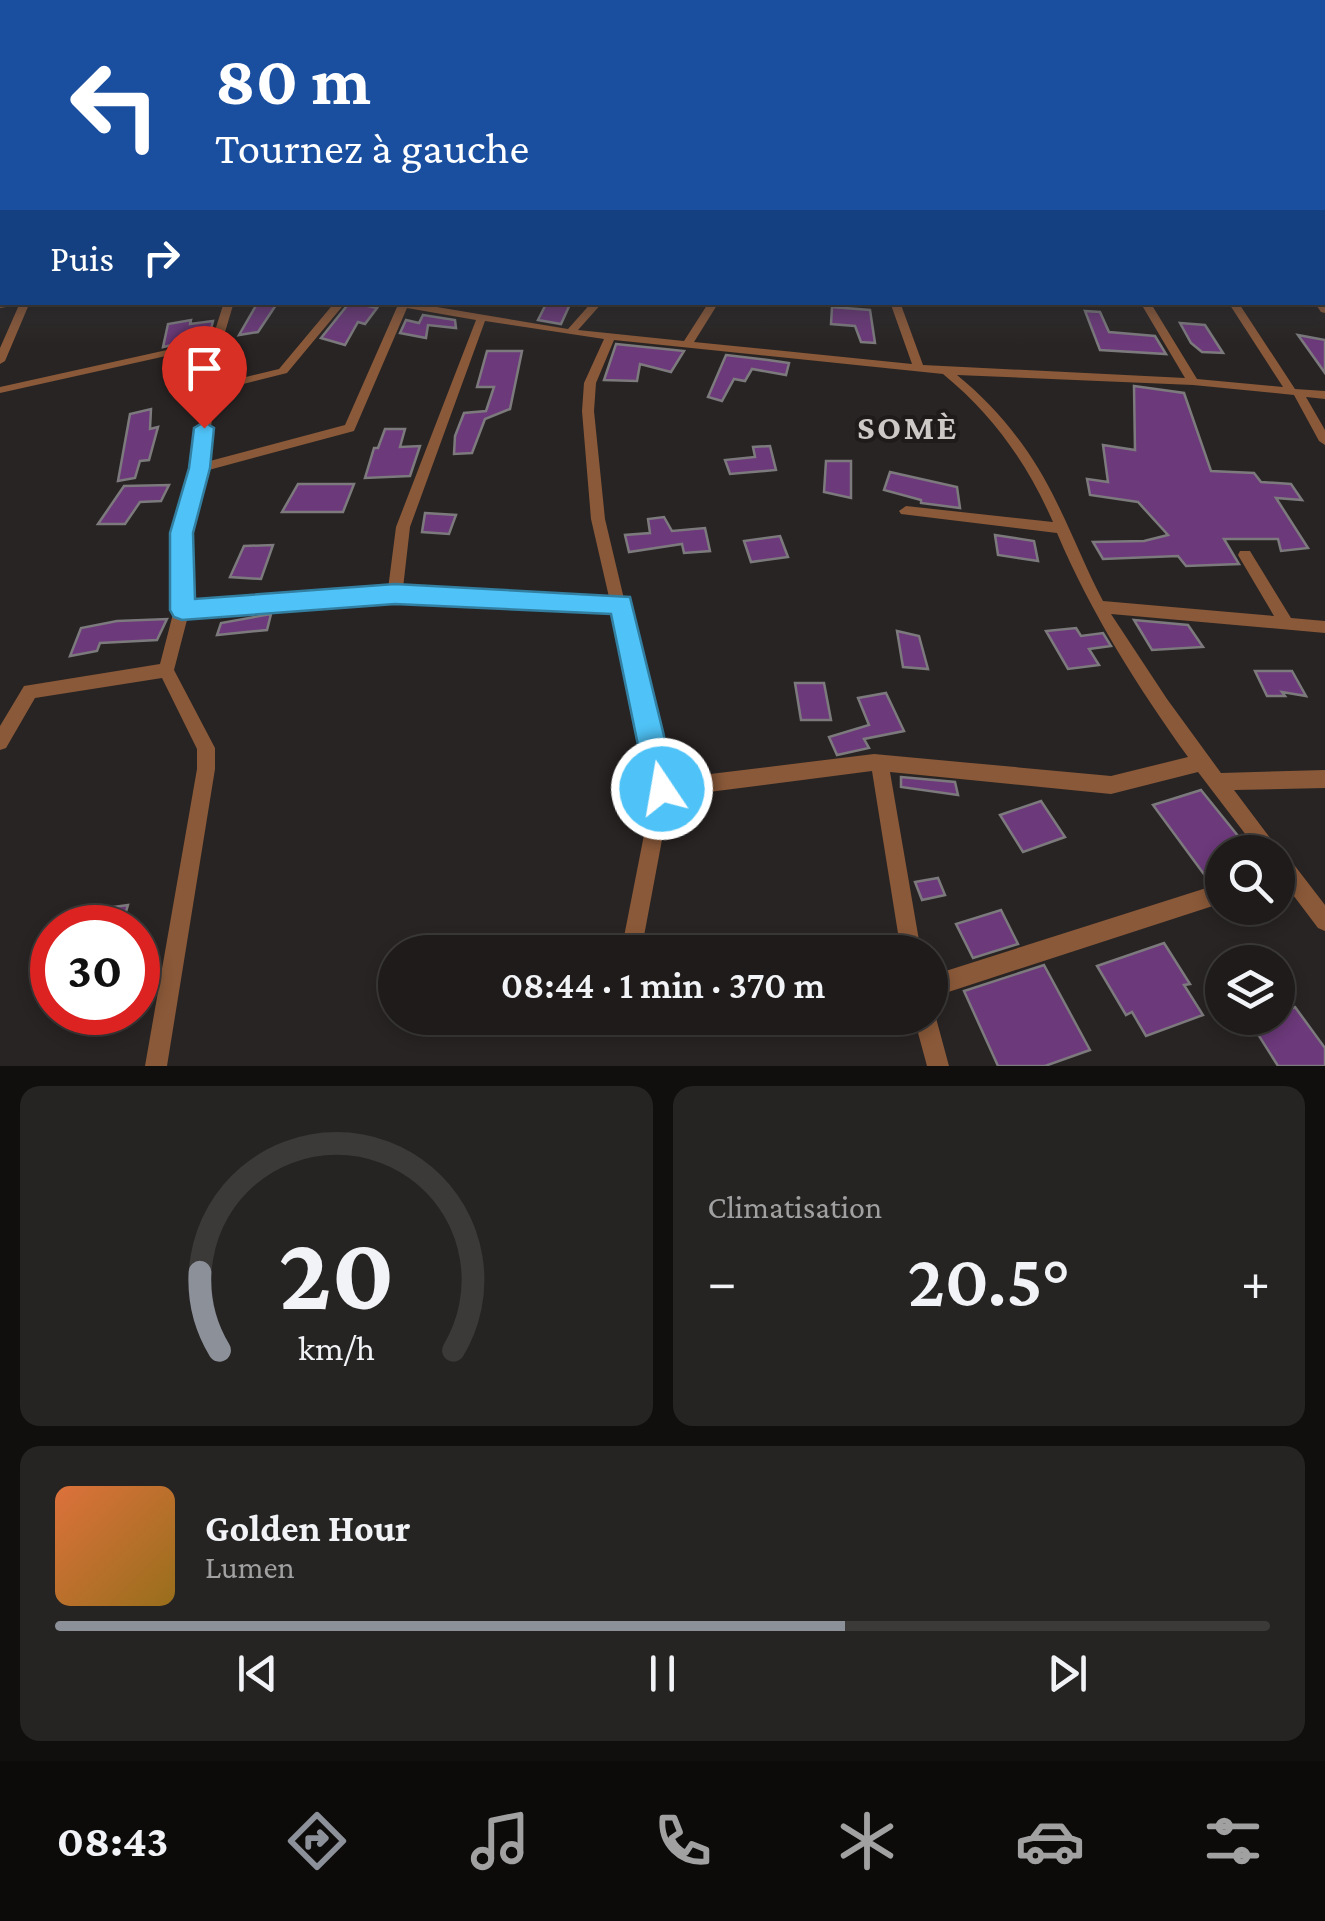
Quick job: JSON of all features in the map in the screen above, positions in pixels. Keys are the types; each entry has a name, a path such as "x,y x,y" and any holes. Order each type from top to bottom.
{"street":[{"path":"0,362 23,305"},
{"path":"156,1066 206,768 206,748 166,670 182,610 182,533 199,468 217,342 228,305"},
{"path":"209,389 285,370 339,305"},
{"path":"199,468 350,428 402,305 570,332 946,371 1194,382 1325,395"},
{"path":"570,332 595,305"},
{"path":"687,344 712,305"},
{"path":"896,305 919,368"},
{"path":"1147,305 1194,382"},
{"path":"1235,305 1325,441"},
{"path":"395,594 403,528 482,319"},
{"path":"610,336 590,383 588,411 598,519 662,789 634,935"},
{"path":"0,390 217,342"},
{"path":"946,371 979,400 1031,466 1098,607 1200,762 1258,835"},
{"path":"906,511 1061,528"},
{"path":"1246,555 1286,622"},
{"path":"182,610 395,594 621,604"},
{"path":"1098,607 1325,627"},
{"path":"0,742 5,722 24,696 36,689 166,670"},
{"path":"662,789 880,764 1111,785 1200,762"},
{"path":"880,764 908,935"},
{"path":"1216,782 1325,778"},
{"path":"1295,885 1325,920"},
{"path":"948,981 1205,898"},
{"path":"929,1035 938,1066"}],"building":[{"path":"256,305 276,305 258,332 239,335"},
{"path":"348,305 377,308 365,324 358,322 345,345 321,338"},
{"path":"546,305 570,305 561,324 538,320"},
{"path":"832,307 870,310 875,343 861,342 855,326 831,324"},
{"path":"1085,311 1100,312 1109,332 1155,336 1166,354 1100,350"},
{"path":"423,315 455,320 456,328 428,325 426,338 400,333 406,320 419,323"},
{"path":"191,320 190,324 213,321 209,337 163,347 168,324"},
{"path":"1180,323 1205,325 1223,353 1202,352 1191,343"},
{"path":"1298,335 1325,340 1325,373"},
{"path":"616,344 684,351 671,372 640,364 637,381 604,380"},
{"path":"487,351 522,351 510,409 485,419 472,453 454,454 455,436 464,413 486,411 494,387 477,387"},
{"path":"726,355 789,363 786,375 752,369 745,381 734,379 722,401 708,397"},
{"path":"1134,386 1184,393 1211,471 1254,473 1261,482 1291,484 1302,500 1276,498 1308,548 1281,551 1278,539 1224,539 1239,564 1186,566 1178,556 1103,559 1093,542 1144,541 1168,535 1138,502 1090,495 1087,479 1108,482 1103,445 1135,450"},
{"path":"151,409 150,429 158,427 149,460 140,461 135,478 118,481 130,414"},
{"path":"385,429 405,429 400,447 420,446 410,476 365,478 374,448 378,448"},
{"path":"770,446 776,470 730,474 725,460 755,457 753,447"},
{"path":"826,461 851,461 851,498 824,492"},
{"path":"890,472 957,487 960,508 921,503 884,490"},
{"path":"298,484 354,484 343,512 282,512"},
{"path":"169,485 161,501 140,502 125,524 98,524 124,486"},
{"path":"425,513 456,515 449,534 422,532"},
{"path":"664,517 672,531 705,528 710,551 684,553 682,544 629,552 625,535 650,533 648,519"},
{"path":"995,535 1034,541 1038,561 998,555"},
{"path":"780,536 788,557 751,562 744,541"},
{"path":"273,545 261,579 230,577 244,546"},
{"path":"271,614 267,630 217,635 221,623"},
{"path":"167,619 157,640 100,643 97,651 70,656 81,628 117,621"},
{"path":"1134,620 1188,625 1203,647 1152,650"},
{"path":"1076,628 1081,636 1103,633 1111,646 1089,649 1099,665 1068,669 1046,631"},
{"path":"897,631 919,636 928,669 903,667"},
{"path":"1255,671 1292,671 1306,696 1282,692 1285,696 1267,696"},
{"path":"795,683 824,683 831,720 801,720"},
{"path":"886,693 904,731 864,739 869,748 837,755 829,737 869,725 858,698"},
{"path":"901,777 955,782 958,795 901,787"},
{"path":"1201,790 1237,835 1205,835 1205,876 1153,805"},
{"path":"1041,801 1065,837 1023,852 1000,815"},
{"path":"938,878 945,895 922,900 915,882"},
{"path":"1001,910 1018,944 973,958 956,924"},
{"path":"1164,943 1190,984 1184,985 1203,1015 1146,1036 1132,1012 1126,1015 1097,966"},
{"path":"1044,965 1090,1050 1045,1066 998,1066 964,991"},
{"path":"1295,1007 1325,1048 1325,1066 1278,1066 1258,1035 1295,1035"}],"district":[{"name":"SOMÈ","path":"908,427"}],"route":[{"path":"204,428 199,468 182,533 182,610 395,594 621,604 662,789"}]}
